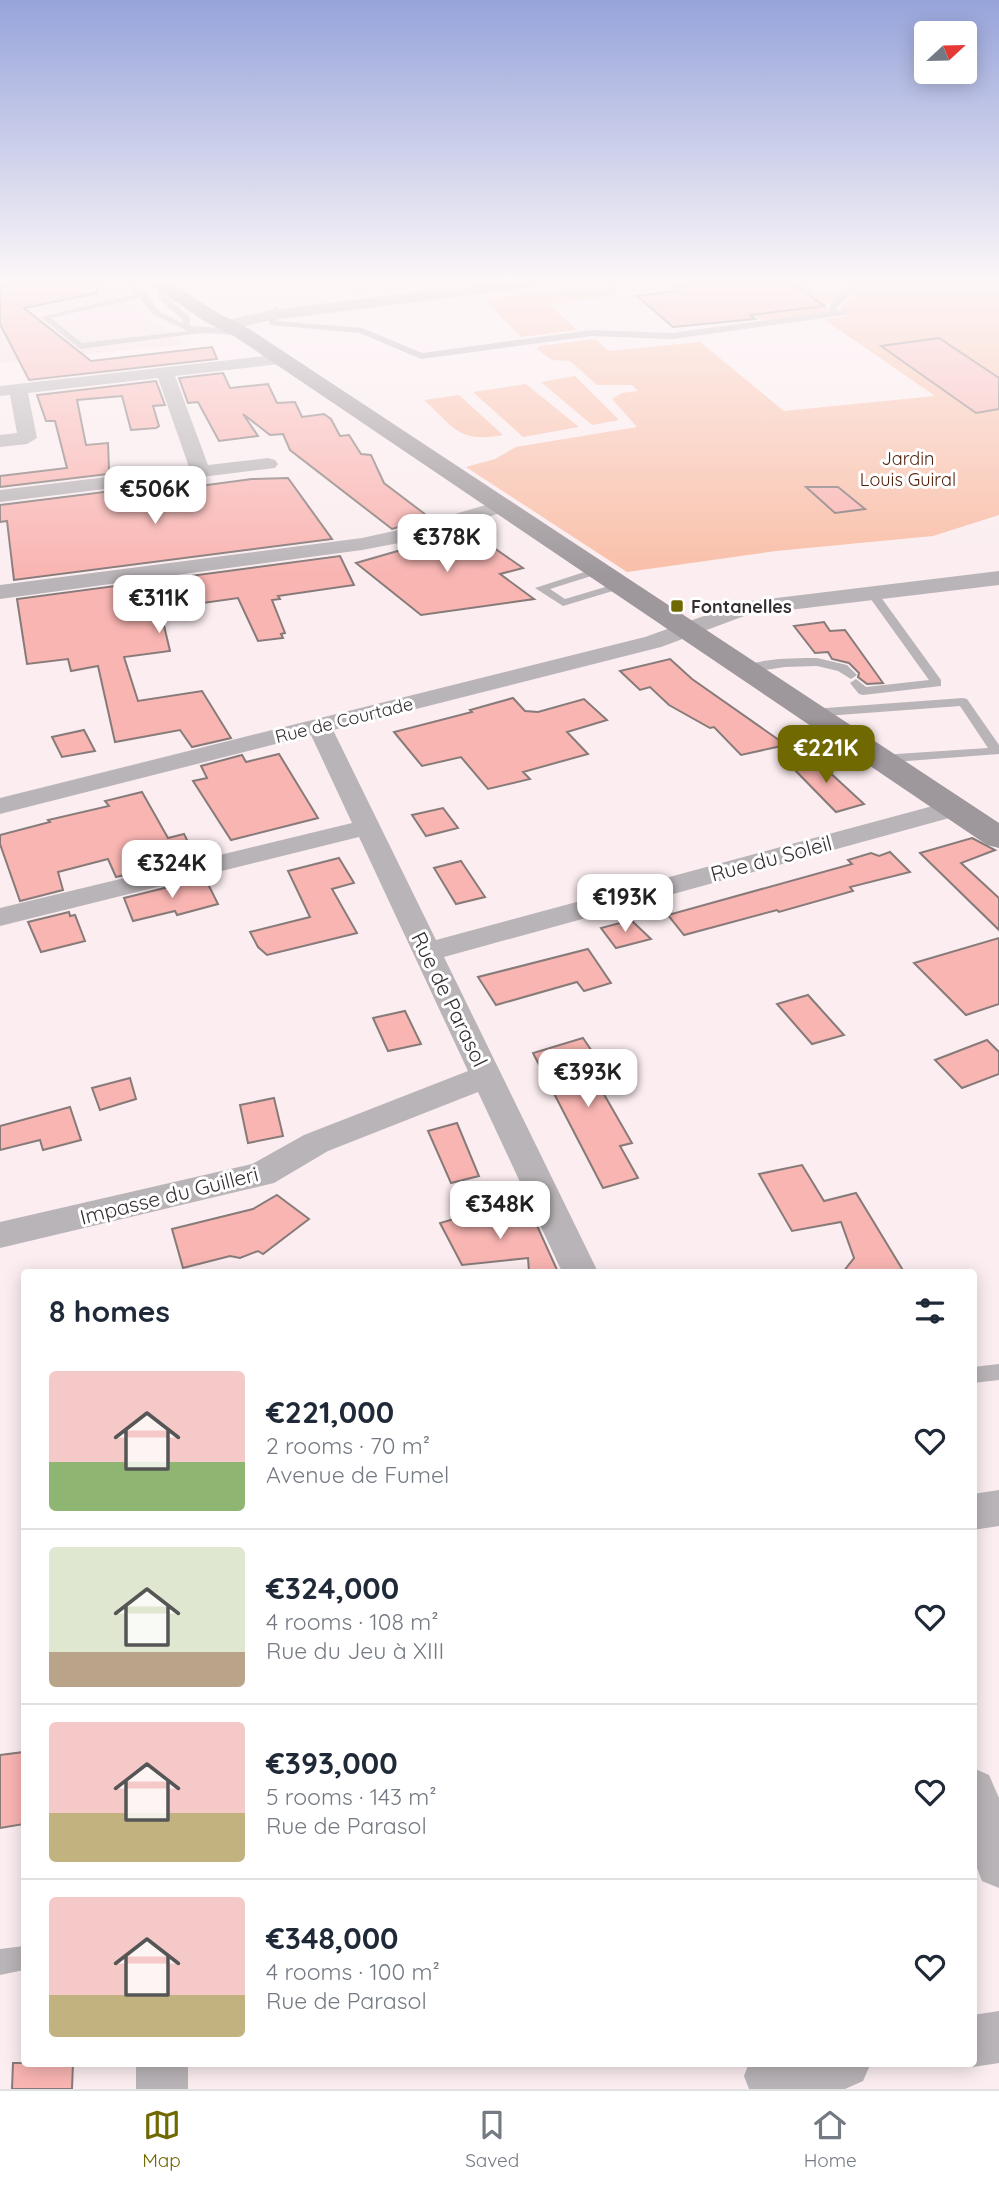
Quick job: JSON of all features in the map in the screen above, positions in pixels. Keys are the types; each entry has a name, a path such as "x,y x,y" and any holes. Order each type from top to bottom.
{"main road":[{"path":"313,379 999,838"}],"street":[{"path":"0,441 27,438 9,390 105,379"},
{"path":"167,379 201,472"},
{"path":"0,496 268,464"},
{"path":"0,592 362,544 407,535 503,506"},
{"name":"Rue de Courtade","path":"0,806 653,642 743,608 999,578"},
{"name":"Rue de Parasol","path":"318,726 579,1269"},
{"name":"Rue du Soleil","path":"426,952 955,808"},
{"path":"0,917 367,827"},
{"name":"Impasse du Guilleri","path":"0,1235 262,1174 316,1143 487,1076"},
{"path":"977,1511 999,1508"},
{"path":"977,1802 999,1864"},
{"path":"977,2040 999,2037"},
{"path":"162,2067 162,2089"},
{"path":"771,2076 822,2067"}],"lane":[{"path":"600,570 541,588 563,603 622,585"},
{"path":"745,669 784,662 828,663 847,669 863,691 937,682 871,592"},
{"path":"812,713 963,702 997,751 881,759"},
{"path":"977,1375 999,1373"},
{"path":"0,1962 21,1958"}],"green space":[{"path":"578,379 619,420 592,425 541,382"},
{"name":"Jardin Louis Guiral","path":"591,379 746,379 784,411 935,396 911,379 999,379 999,515 933,536 776,551 627,572 466,467 495,459 516,447 637,427 612,399 622,393 638,391 632,385 597,385"},
{"path":"526,384 579,427 523,437 473,392"},
{"path":"459,395 503,435 466,435 424,400"}],"building":[{"path":"180,379 226,379 230,388 268,384 277,403 295,402 302,417 324,414 331,419 340,436 349,435 361,454 371,455 384,483 430,518 392,529 290,450 283,434 270,435 243,414 258,436 219,441 198,402 188,403"},
{"path":"928,379 999,379 999,409 976,413"},
{"path":"156,381 165,405 153,406 159,426 156,428 131,430 122,396 77,400 86,445 108,443 109,470 133,471 0,487 0,476 67,468 55,421 46,421 37,395"},
{"path":"288,478 332,539 14,580 7,521 0,522 0,505 168,484 170,490 252,479"},
{"path":"806,487 838,487 865,509 835,513"},
{"path":"465,528 523,568 500,574 534,599 421,615 356,563 415,546 411,543"},
{"path":"340,556 354,585 278,596 280,599 272,600 285,633 281,634 283,638 258,641 238,598 174,607 175,611 161,613 170,651 124,657 138,701 202,691 231,738 192,747 180,730 115,742 98,666 71,671 68,659 27,664 17,599"},
{"path":"824,622 830,631 845,630 883,683 867,684 858,677 859,673 849,663 832,659 828,652 815,653 794,626"},
{"path":"670,659 692,679 786,745 741,755 714,727 710,728 669,705 650,687 640,690 620,671"},
{"path":"513,698 525,711 538,712 584,699 607,720 567,732 588,754 523,772 530,779 488,789 461,757 422,766 394,732 472,712 470,710"},
{"path":"84,730 95,751 62,757 52,737"},
{"path":"279,754 318,818 231,840 193,781 207,778 201,766 242,755 246,762"},
{"path":"813,757 864,804 836,812 788,763"},
{"path":"142,792 168,838 184,834 196,858 116,877 108,859 58,872 63,890 20,901 0,844 0,835 50,822 48,820 109,806 105,801"},
{"path":"443,808 458,828 426,836 412,815"},
{"path":"972,838 995,850 961,863 999,898 999,930 920,853"},
{"path":"890,852 910,872 850,887 853,891 779,912 777,910 684,935 668,915 852,864 848,860 871,853 879,856"},
{"path":"339,858 354,883 332,889 357,933 267,955 258,947 250,932 310,917 288,871"},
{"path":"461,861 485,897 456,904 434,868"},
{"path":"205,878 218,904 177,915 175,911 133,921 124,898"},
{"path":"69,912 70,916 75,915 85,941 41,952 28,922"},
{"path":"631,920 651,939 616,948 601,928"},
{"path":"999,938 999,1004 966,1015 914,963"},
{"path":"588,949 611,983 584,991 577,982 496,1005 478,977"},
{"path":"808,995 844,1035 812,1044 777,1004"},
{"path":"405,1011 421,1044 388,1051 373,1018"},
{"path":"583,1038 602,1066 590,1070 632,1143 620,1146 638,1178 603,1188 533,1053"},
{"path":"987,1040 999,1052 999,1074 962,1088 935,1060"},
{"path":"130,1078 136,1099 100,1110 92,1088"},
{"path":"274,1098 283,1136 248,1143 240,1105"},
{"path":"70,1107 81,1140 43,1150 40,1140 0,1150 0,1126"},
{"path":"457,1123 479,1176 451,1183 428,1131"},
{"path":"802,1165 824,1201 856,1193 902,1269 845,1269 854,1258 841,1222 792,1231 759,1174"},
{"path":"277,1195 309,1219 263,1254 258,1251 240,1258 230,1256 183,1268 172,1229 253,1209"},
{"path":"524,1197 557,1269 529,1269 528,1258 462,1265 440,1223 471,1214 475,1222 525,1213"},
{"path":"21,1752 21,1824 0,1828 0,1755"},
{"path":"13,2063 21,2063 21,2067 73,2067 72,2089 12,2089"}],"place":[{"name":"Fontanelles","path":"677,606"}]}
